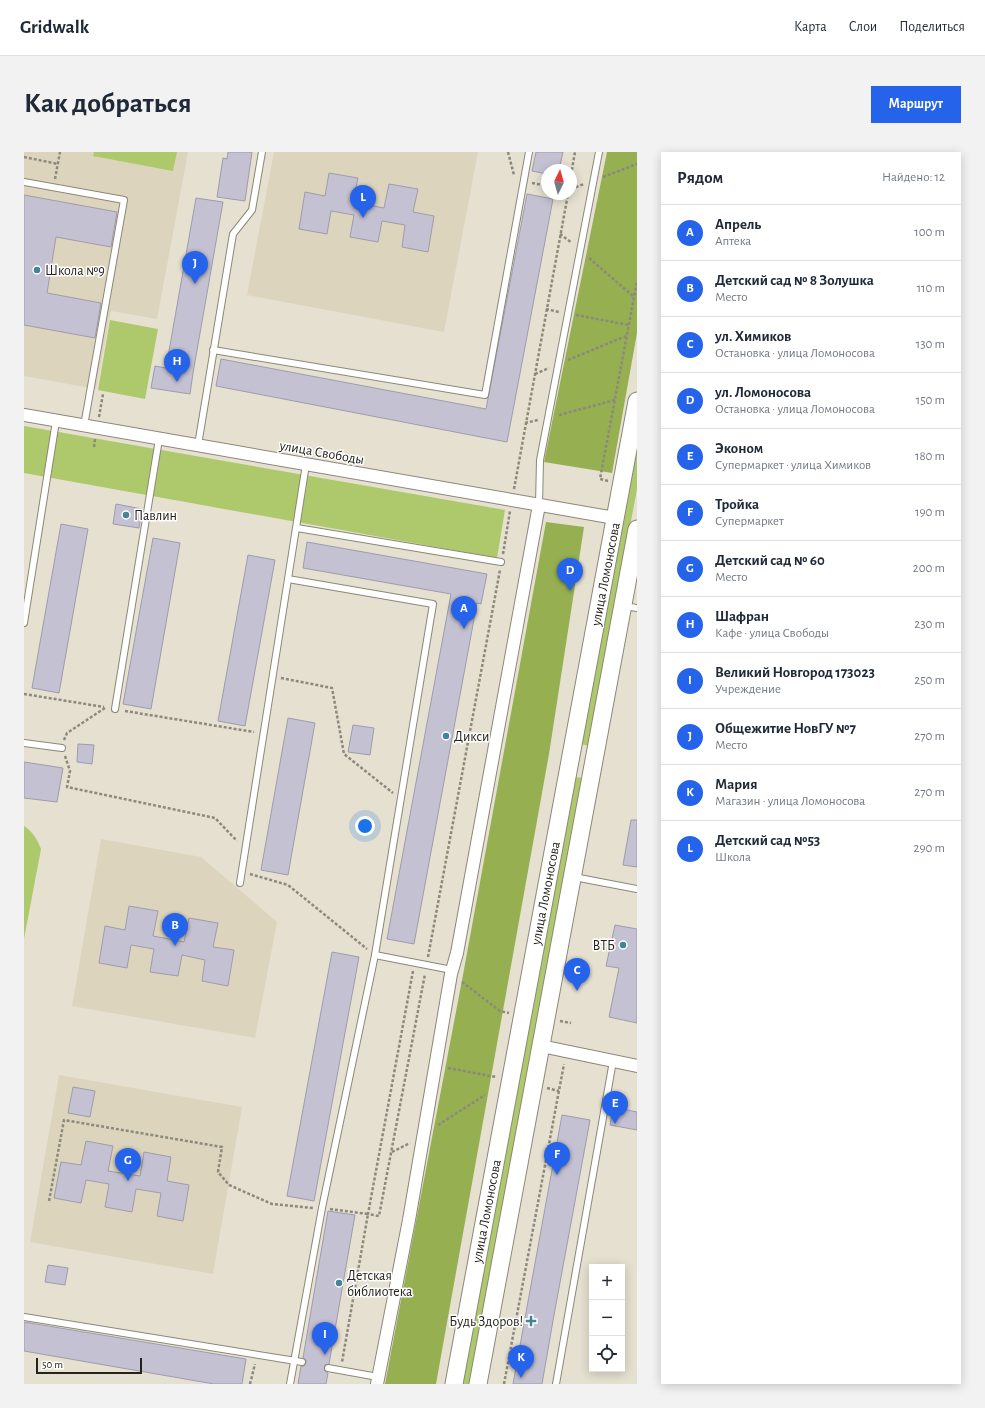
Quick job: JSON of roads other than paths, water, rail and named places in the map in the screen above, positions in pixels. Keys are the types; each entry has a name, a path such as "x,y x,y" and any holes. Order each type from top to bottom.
{"main road":[{"name":"улица Ломоносова","path":"454,1384 637,401"},
{"name":"улица Ломоносова","path":"478,1384 593,763 630,607 637,529"},
{"path":"570,759 593,763"}],"street":[{"name":"улица Свободы","path":"24,415 615,518"},
{"path":"377,1381 409,1220 451,972 457,953 539,505"},
{"path":"541,1046 637,1066"}],"lane":[{"path":"198,446 232,234 252,210 262,152"},
{"path":"213,350 485,395 529,152"},
{"path":"539,505 540,460 599,152"},
{"path":"24,182 124,200 84,426"},
{"path":"24,623 56,421"},
{"path":"116,709 159,439"},
{"path":"240,883 306,464"},
{"path":"297,528 501,562"},
{"path":"288,579 433,604 375,955 322,1208 290,1384"},
{"path":"24,743 62,748"},
{"path":"572,877 637,888"},
{"path":"375,955 451,972"},
{"path":"556,1384 613,1061"},
{"path":"24,1317 302,1362"},
{"path":"328,1368 377,1381"}],"place":[{"name":"Детский сад №53","path":"363,218"},
{"name":"Школа №9","path":"37,270"},
{"name":"Общежитие НовГУ №7","path":"195,284"},
{"name":"Шафран","path":"177,382"},
{"name":"Павлин","path":"126,515"},
{"name":"ул. Ломоносова","path":"570,591"},
{"name":"Апрель","path":"464,629"},
{"name":"Дикси","path":"446,736"},
{"name":"ВТБ","path":"623,945"},
{"name":"Детский сад № 8 Золушка","path":"175,946"},
{"name":"ул. Химиков","path":"577,991"},
{"name":"Эконом","path":"615,1124"},
{"name":"Тройка","path":"557,1175"},
{"name":"Детский сад № 60","path":"128,1181"},
{"name":"Детская библиотека","path":"339,1283"},
{"name":"Будь Здоров!","path":"531,1321"},
{"name":"Великий Новгород 173023","path":"325,1355"},
{"name":"Мария","path":"521,1378"}]}
